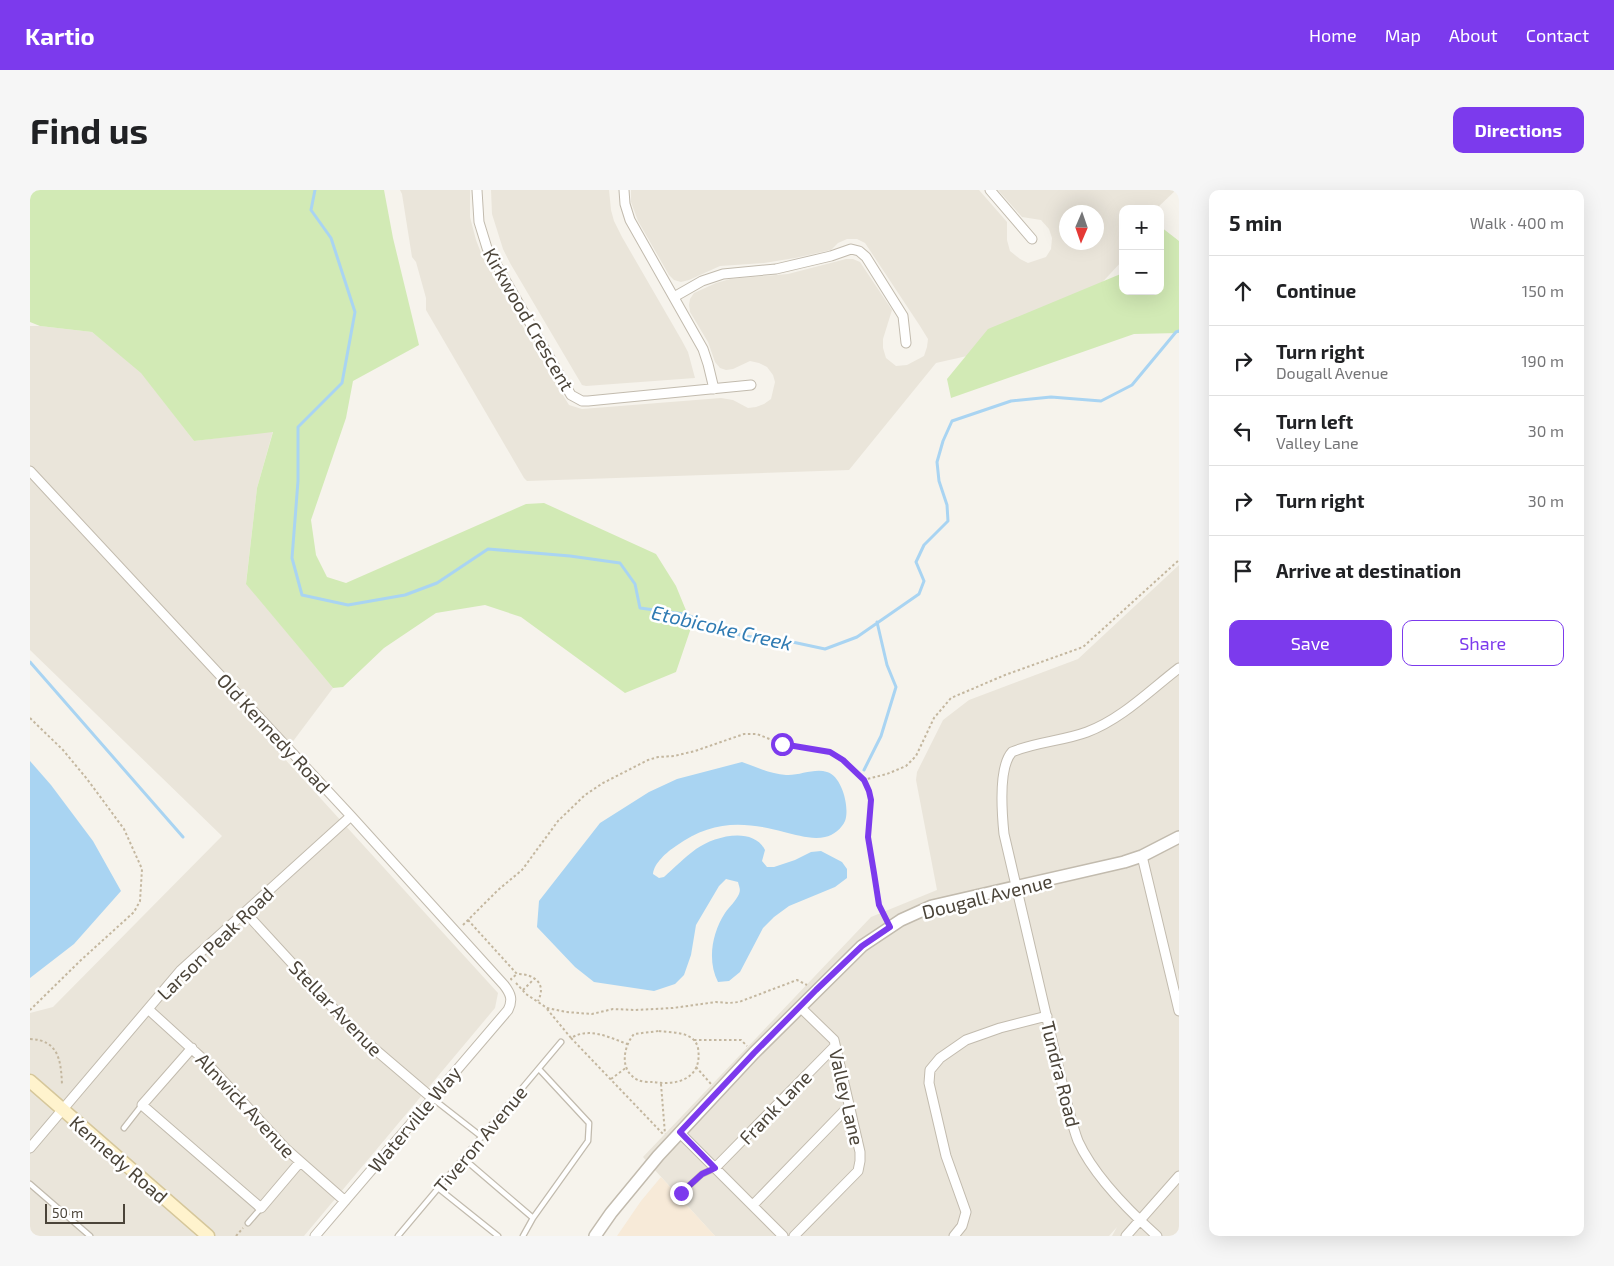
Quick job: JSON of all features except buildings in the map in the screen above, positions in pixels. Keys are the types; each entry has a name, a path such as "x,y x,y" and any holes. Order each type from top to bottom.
{"main road":[{"name":"Kennedy Road","path":"30,1081 208,1236"}],"street":[{"name":"Kirkwood Crescent","path":"477,190 479,222 487,248 571,395 582,401 588,401 751,385"},
{"path":"624,190 625,204 630,220 703,349 714,389"},
{"path":"990,190 1032,239"},
{"path":"674,297 702,281 722,274 776,269 831,256 851,249 859,251 866,257 903,316 906,343"},
{"name":"Old Kennedy Road","path":"30,470 351,816 504,985 510,994 511,1000"},
{"name":"Tundra Road","path":"1157,1236 1102,1178 1085,1155 1078,1140 1066,1100 1004,834 1005,765 1008,756 1018,750 1073,736 1101,726 1117,716 1179,668"},
{"name":"Larson Peak Road","path":"30,1148 181,970 351,816"},
{"name":"Dougall Avenue","path":"595,1236 617,1206 680,1132 754,1053 862,946 890,927 932,906 1124,862 1142,856 1179,837"},
{"path":"1142,856 1179,1011"},
{"name":"Stellar Avenue","path":"245,912 357,1034 432,1098"},
{"name":"Waterville Way","path":"315,1236 508,1010 511,1000"},
{"name":"Valley Lane","path":"794,1236 858,1170 860,1161 860,1152 834,1040 800,1006"},
{"name":"Alnwick Avenue","path":"148,1009 192,1048 300,1162 345,1201"},
{"path":"954,1236 962,1226 966,1212 946,1156 930,1089 930,1070 940,1058 966,1040 1000,1028 1047,1016"},
{"name":"Frank Lane","path":"715,1168 835,1046"},
{"path":"192,1048 142,1106 260,1208 300,1162"},
{"path":"753,1204 849,1106"},
{"path":"680,1132 783,1236"},
{"path":"1126,1236 1179,1176"}],"lane":[{"name":"Tiveron Avenue","path":"398,1236 561,1042"},
{"path":"523,1236 533,1218 588,1141 589,1123 539,1069"},
{"path":"432,1098 482,1136"},
{"path":"124,1128 142,1106"},
{"path":"463,1158 533,1218"},
{"path":"681,1193 702,1174 715,1168"},
{"path":"30,1184 90,1236"},
{"path":"438,1188 498,1236"},
{"path":"248,1223 260,1208"}],"path":[{"path":"864,780 887,774 906,766 916,756 934,718 951,698 1005,675 1083,647 1179,560"},
{"path":"30,718 63,750 88,779 124,829 142,869 140,901 134,912 30,1010"},
{"path":"456,932 498,890 522,870 558,821 574,804 602,783 658,756 674,756 695,752 744,734 757,734 782,744 830,752 843,760 864,780 871,800 868,837 879,905 890,927"},
{"path":"468,920 517,974"},
{"path":"538,1001 540,998 540,986 535,978 527,974 517,974 512,979 546,1008 571,1038 665,1136 662,1084"},
{"path":"523,990 535,978"},
{"path":"546,1008 592,1014 613,1009 673,1008 716,1002 739,1002 797,980 816,990"},
{"path":"660,1031 686,1034 694,1040 698,1048 696,1067 689,1078 681,1082 662,1084 638,1080 631,1074 624,1058 627,1044 634,1034 660,1031"},
{"path":"571,1038 578,1034 603,1034 627,1044"},
{"path":"30,1039 40,1040 55,1050 60,1058 62,1067 62,1085"},
{"path":"694,1040 741,1040 754,1053"},
{"path":"611,1080 627,1067"},
{"path":"696,1067 719,1091"},
{"path":"236,1236 248,1223"}],"shaded area":[{"path":"400,190 470,190 470,217 483,258 569,405 582,409 721,398 733,400 748,408 764,404 771,399 775,382 773,375 767,367 759,363 750,361 733,369 726,370 720,368 715,362 708,342 690,312 689,305 694,293 716,283 730,279 788,274 846,259 853,259 860,262 892,310 883,339 886,358 896,366 907,365 924,356 928,339 865,243 857,239 847,239 838,243 831,250 764,263 720,266 689,280 681,282 674,280 669,275 638,221 631,202 631,190 979,190 1007,222 1007,240 1010,251 1028,263 1046,257 1051,249 1052,238 1049,229 1041,220 1022,217 998,190 1176,190 1160,205 1119,205 1119,264 1083,303 967,356 936,363 849,470 527,481 426,310 426,298 416,262 412,257"},
{"path":"491,190 609,190 614,221 688,352 695,378 582,385 503,249 492,214"},
{"path":"30,326 92,332 141,372 194,441 273,431 257,488 246,583 333,688 282,756 498,993 495,1008 304,1236 30,1236 30,1013 53,1007 222,836 30,650"},
{"path":"1179,565 1179,1236 1112,1236 1117,1227 1109,1236 715,1236 643,1157 871,917 937,890 916,780 917,772 943,720 969,700 1078,659"},
{"path":"661,1177 715,1236 617,1236 641,1201"}],"green space":[{"path":"30,190 384,190 393,238 419,345 353,381 346,418 311,520 316,555 327,577 346,583 526,504 544,503 656,554 676,586 692,625 676,672 625,693 521,617 485,605 436,613 384,648 343,687 333,688 246,584 257,488 273,432 194,441 141,373 92,332 40,326 30,322"},
{"path":"1164,229 1179,241 1179,333 1134,334 951,398 947,379 988,329 1119,275 1119,295 1164,295"}],"water":[{"path":"30,761 51,785 93,841 121,891 74,944 30,978"},
{"path":"742,762 780,774 791,775 822,771 832,775 844,793 846,815 844,824 834,833 820,838 804,837 755,826 728,825 715,827 689,837 672,848 658,862 653,874 659,878 664,877 696,849 713,840 723,837 743,836 752,838 765,850 762,861 767,867 774,867 811,852 821,851 842,862 847,869 847,878 835,887 789,906 774,917 763,928 740,972 729,981 718,982 712,956 712,947 717,929 725,913 740,892 738,882 726,879 719,886 696,925 691,955 684,975 675,984 654,991 594,982 575,967 537,927 539,901 600,823 649,792 677,779"}],"waterway":[{"name":"Etobicoke Creek","path":"315,190 311,210 331,238 355,312 342,383 298,427 298,481 292,558 302,595 348,605 405,595 437,583 488,549 570,556 620,563 635,584 640,608 684,614 743,636 783,640 825,649 857,637 919,594 924,581 916,562 924,545 948,521 947,505 939,481 937,462 943,441 952,421 1011,401 1051,397 1101,401 1132,385 1176,332 1179,331"},
{"path":"864,770 881,736 896,687 887,665 877,622"},
{"path":"30,662 183,837"}],"route":[{"path":"681,1193 702,1174 715,1168 680,1132 816,990 862,946 890,927 879,905 868,837 871,800 864,780 843,760 830,752 782,744"}]}
